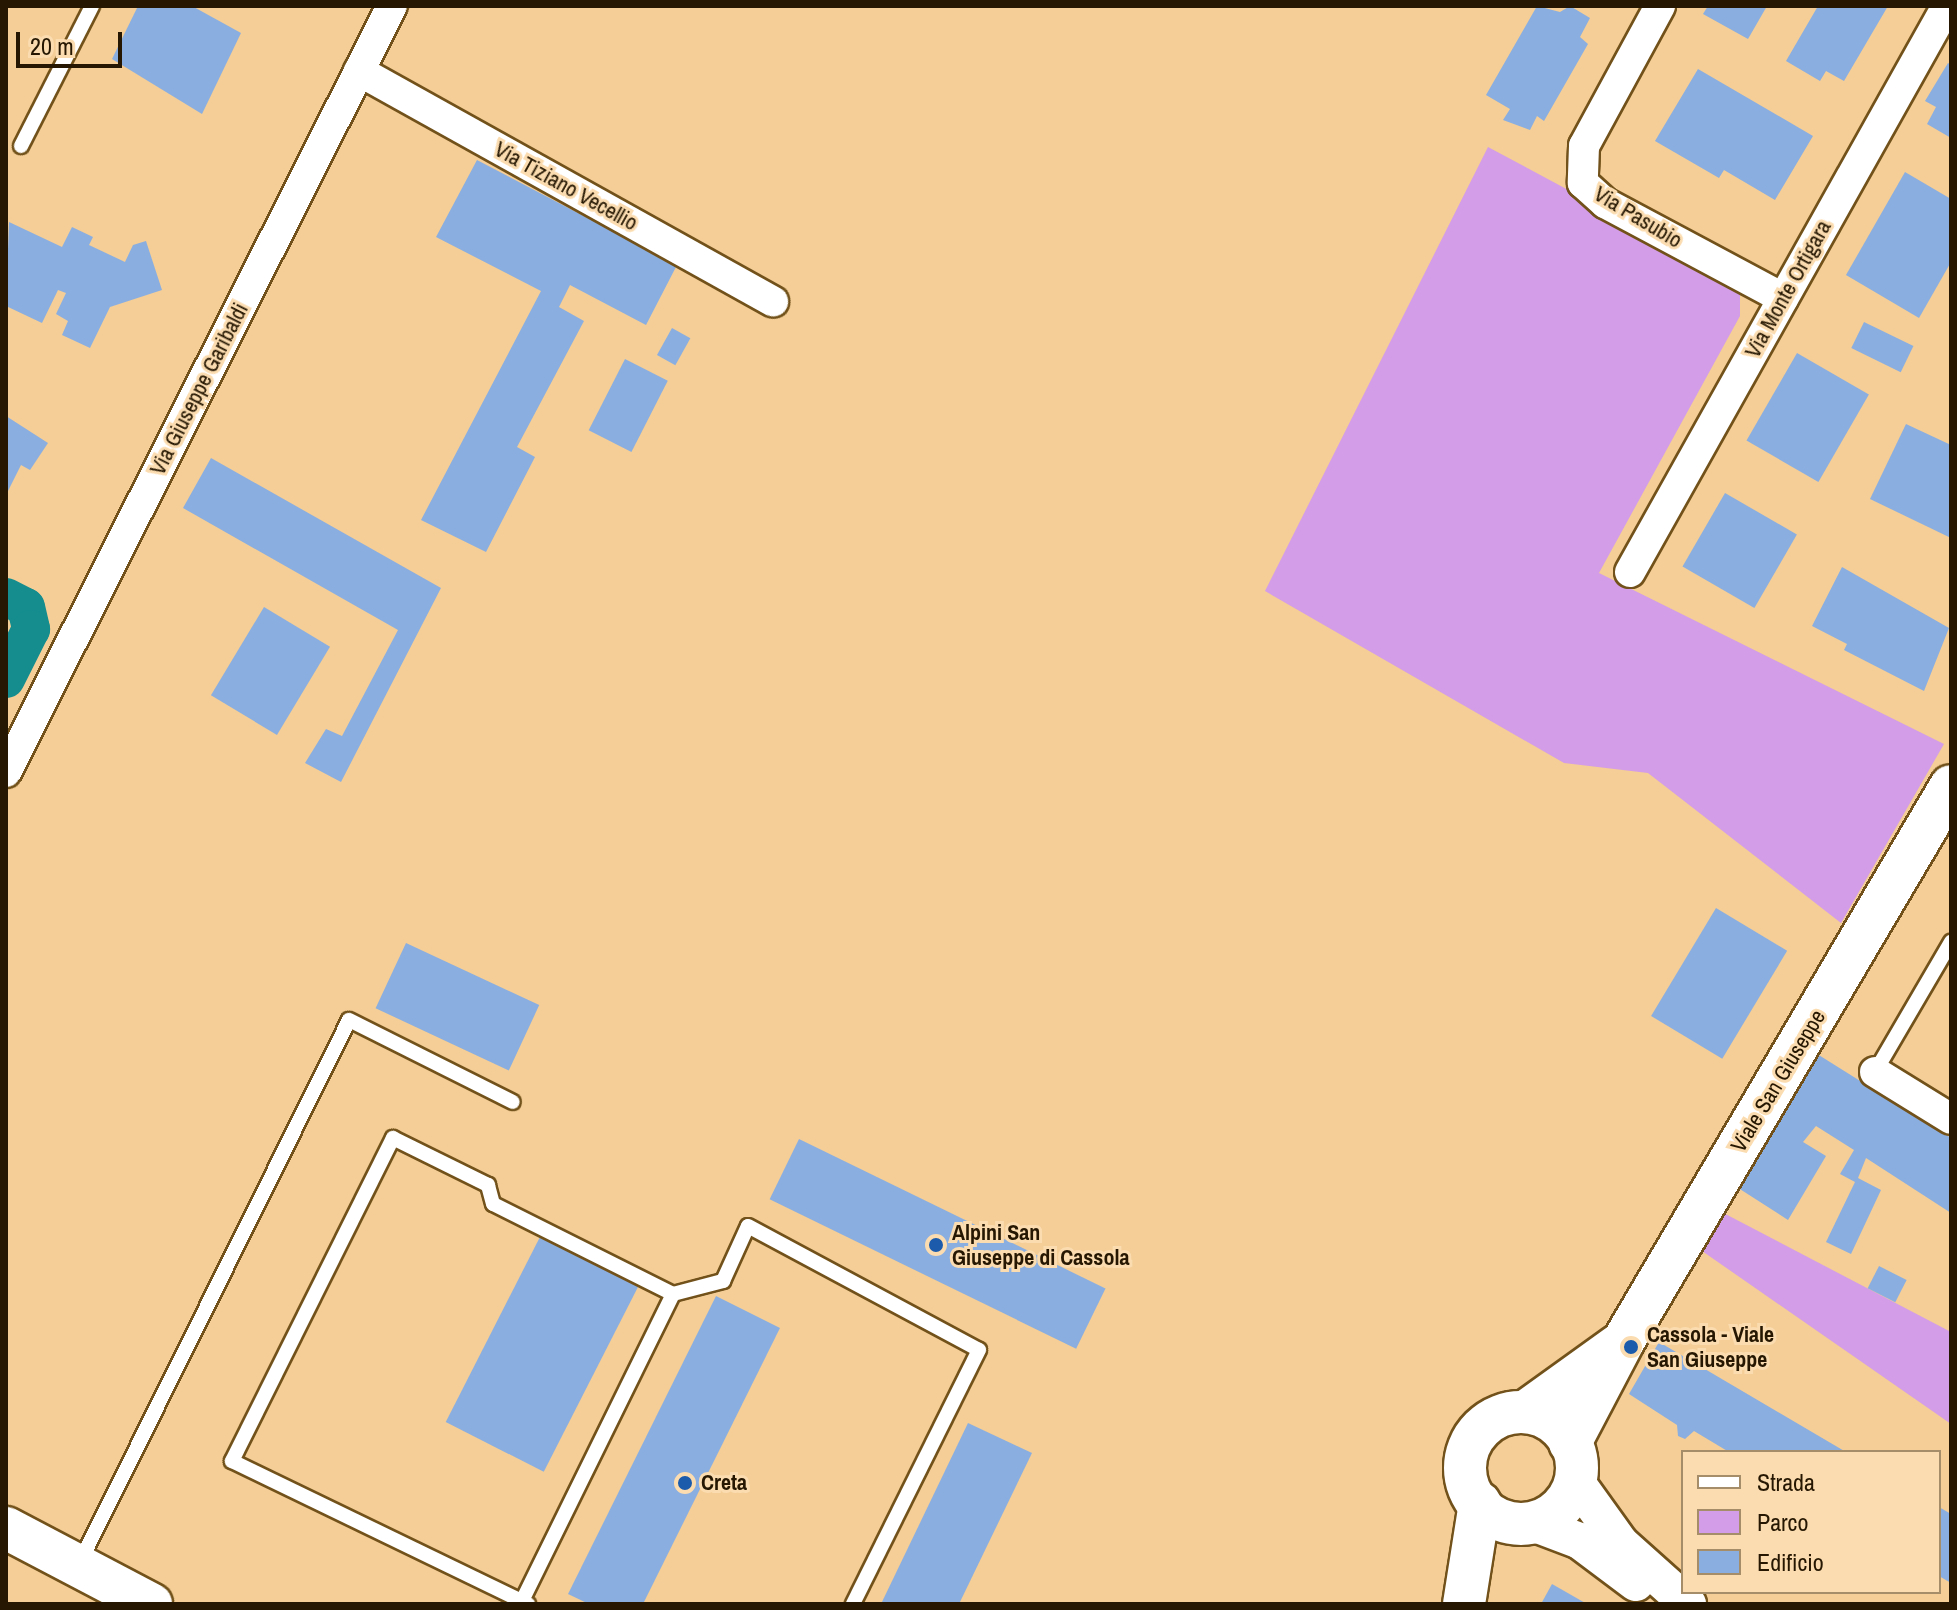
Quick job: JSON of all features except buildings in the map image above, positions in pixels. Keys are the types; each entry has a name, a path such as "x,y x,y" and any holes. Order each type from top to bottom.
{"main road":[{"name":"Viale San Giuseppe","path":"1464,1604 1496,1553 1528,1525 1566,1500 1573,1461 1624,1340 1944,814"},
{"name":"Viale San Giuseppe","path":"1464,1604 1480,1503 1466,1479 1466,1451 1496,1418 1528,1410 1624,1340"},
{"path":"1528,1410 1549,1418 1573,1461"},
{"path":"1480,1503 1508,1524 1528,1525"},
{"path":"6,1528 151,1604"}],"street":[{"name":"Via Giuseppe Garibaldi","path":"6,772 392,6"},
{"name":"Via Pasubio","path":"1660,6 1584,146 1583,183 1605,203 1783,298"},
{"name":"Via Monte Ortigara","path":"1630,572 1947,6"},
{"name":"Via Tiziano Vecellio","path":"359,71 773,301"},
{"path":"1875,1072 1951,1119"},
{"path":"1573,1461 1621,1544 1688,1604"},
{"path":"1528,1525 1580,1541 1668,1604"}],"lane":[{"path":"21,146 92,6"},
{"path":"1875,1072 1951,942"},
{"path":"78,1566 349,1020 513,1102"},
{"path":"673,1294 525,1603 232,1461 393,1138 488,1185 493,1204 673,1294 723,1281 748,1226 979,1350 853,1604"}],"green space":[{"path":"1488,147 1723,273 1740,290 1740,316 1599,573 1944,744 1841,923 1648,773 1564,763 1265,591"},
{"path":"1712,1207 1951,1332 1951,1424 1692,1244"}],"waterway":[{"path":"6,597 26,607 31,629 6,679"}],"place":[{"name":"Alpini San Giuseppe di Cassola","path":"936,1245"},
{"name":"Cassola - Viale San Giuseppe","path":"1631,1347"},
{"name":"Creta","path":"685,1483"}]}
